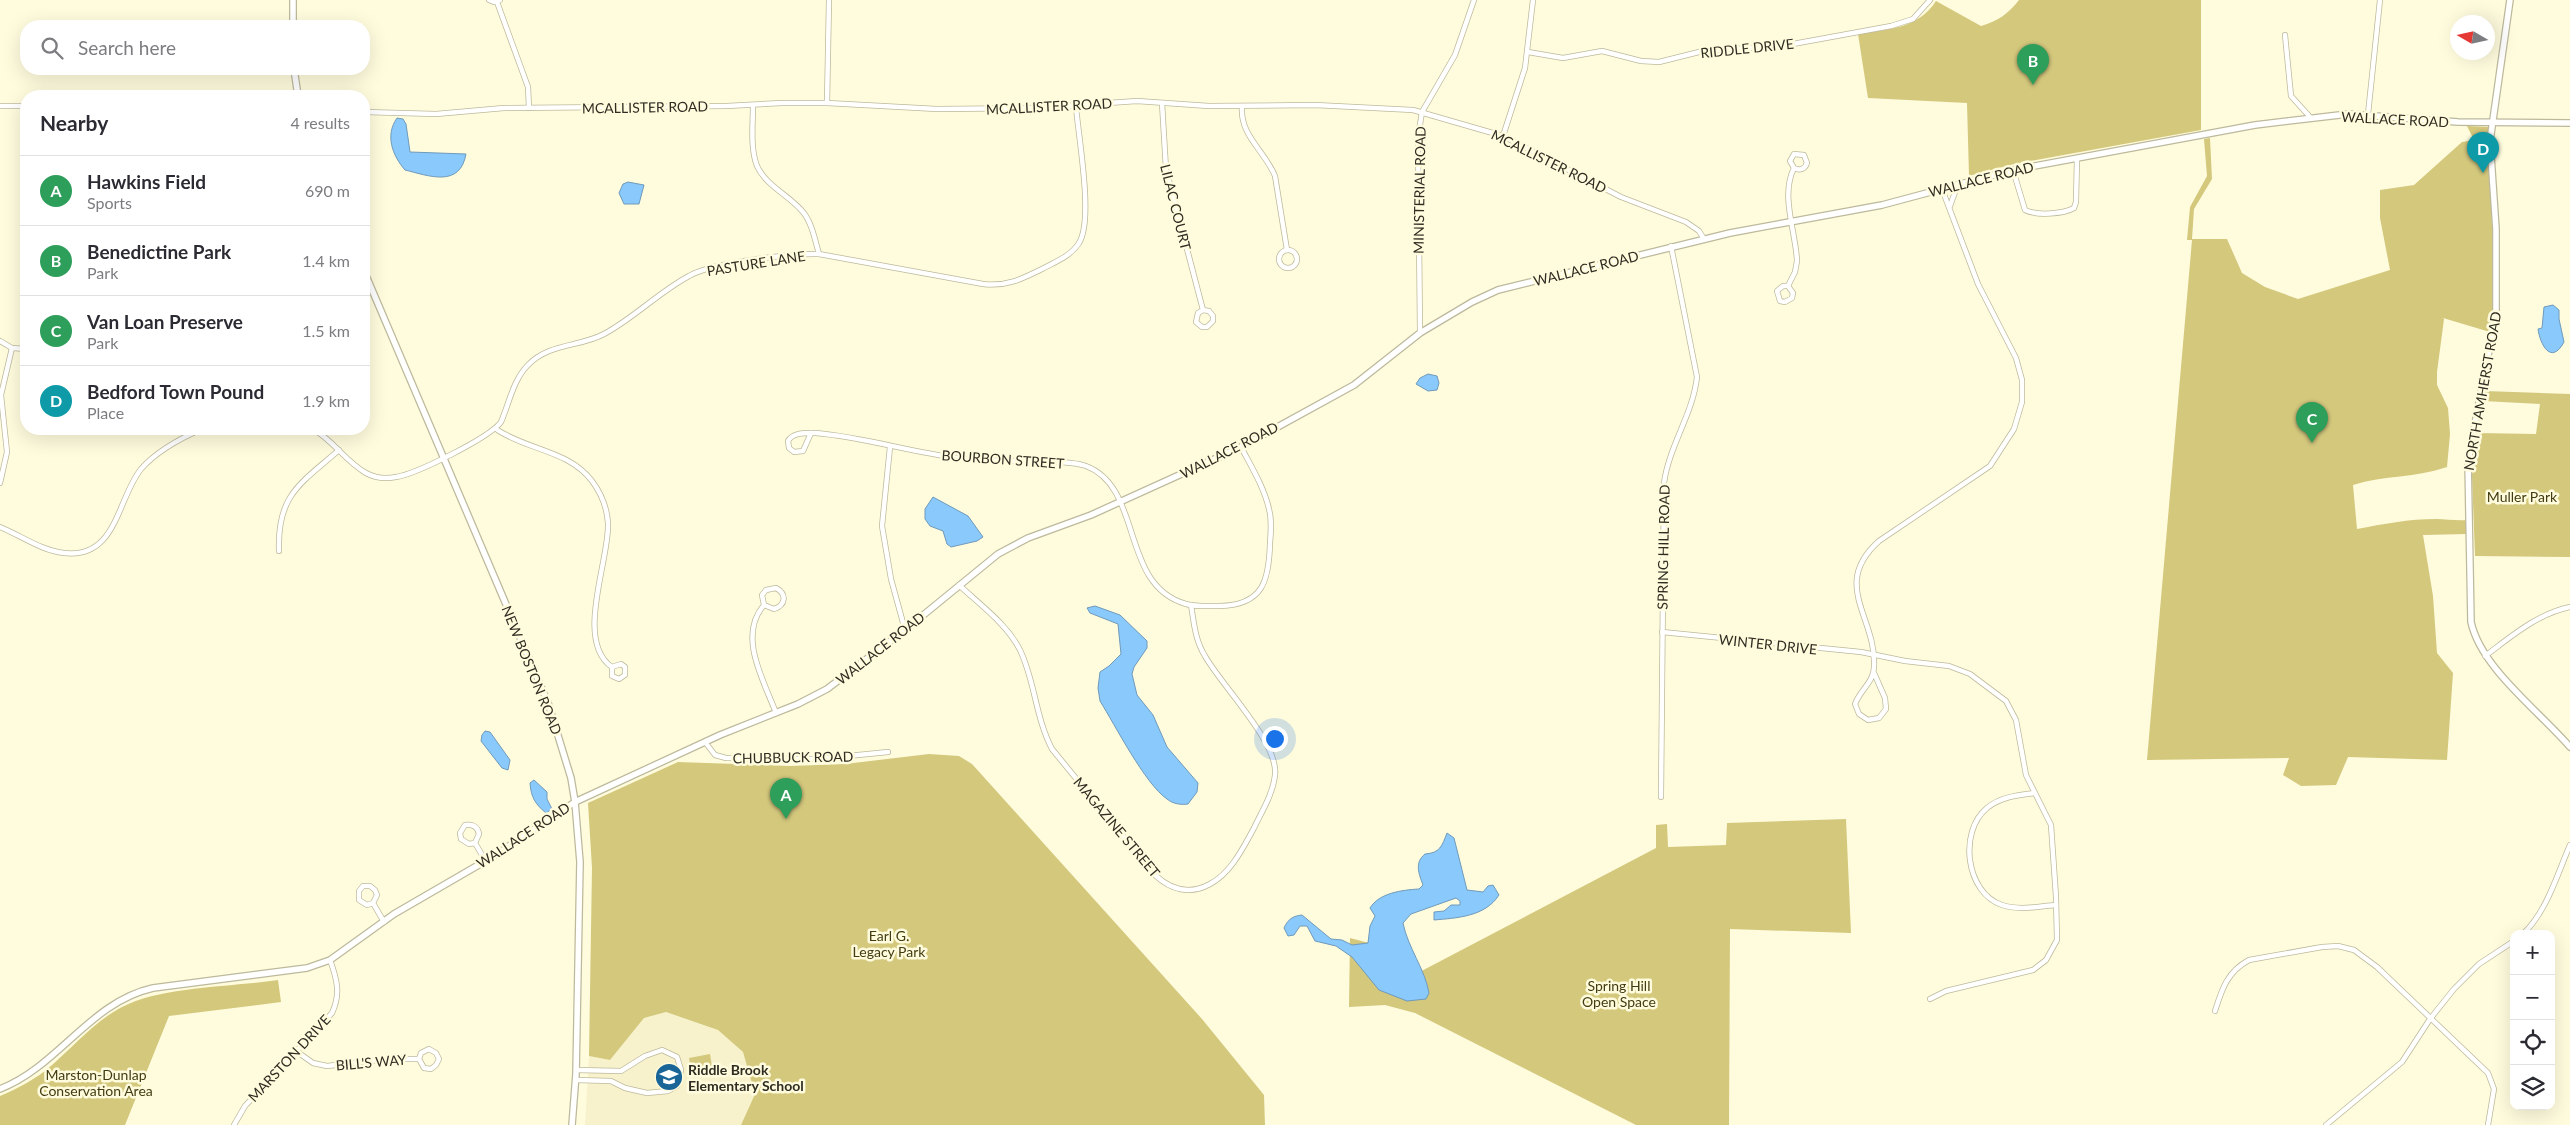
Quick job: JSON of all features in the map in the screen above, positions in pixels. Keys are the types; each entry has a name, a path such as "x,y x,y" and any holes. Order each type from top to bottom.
{"street":[{"path":"293,0 293,20"},
{"path":"489,0 498,1 528,87 530,108"},
{"path":"827,103 829,0"},
{"name":"MINISTERIAL ROAD","path":"1420,333 1418,137 1422,112 1459,45 1474,0"},
{"path":"1503,136 1528,52 1533,0"},
{"name":"RIDDLE DRIVE","path":"1528,52 1563,58 1602,51 1641,62 1658,62 1703,50 1788,45 1896,25 1913,19 1930,0"},
{"path":"2368,114 2380,0"},
{"name":"NORTH AMHERST ROAD","path":"2510,0 2490,150 2496,229 2496,312 2468,474 2471,622 2485,656 2570,747"},
{"path":"2285,35 2291,96 2310,117"},
{"path":"295,75 297,90"},
{"name":"MCALLISTER ROAD","path":"370,112 436,114 494,108 827,103 937,110 1076,106 1137,101 1242,107 1315,105 1422,112 1503,136 1621,197 1686,222 1699,230 1704,239"},
{"name":"LILAC COURT","path":"1162,103 1166,169 1203,310"},
{"path":"753,105 756,164 769,182 802,211 808,221 819,254"},
{"path":"0,106 20,106"},
{"name":"PASTURE LANE","path":"496,429 503,417 520,375 530,363 545,352 604,334 697,272 746,262 819,254 995,285 1016,281 1062,259 1079,244 1086,223 1076,106"},
{"path":"1242,107 1241,120 1245,130 1271,166 1275,176 1286,250"},
{"name":"WALLACE ROAD","path":"0,1088 34,1070 101,1011 131,994 159,987 298,970 330,960 384,922 575,802 705,742 776,713 827,689 905,630 984,563 1012,545 1075,522 1241,447 1354,385 1420,333 1472,302 1498,290 1671,246 1882,205 2013,170 2310,117 2368,114 2458,122 2570,123"},
{"path":"2013,170 2025,210 2036,213 2069,211 2074,208 2076,202 2077,158"},
{"path":"1788,286 1798,261 1788,189 1794,168"},
{"path":"1950,206 1958,184"},
{"path":"1874,673 1855,704 1859,714 1868,720 1879,718 1886,710 1885,698 1874,673 1874,653 1856,589 1859,567 1864,557 1879,541 1990,466 2009,438 2022,402 2022,380 2016,358 1978,284 1942,189"},
{"name":"SPRING HILL ROAD","path":"1661,797 1664,483 1669,461 1693,399 1696,377 1671,246"},
{"name":"NEW BOSTON ROAD","path":"370,285 548,703 566,758 575,802 580,862 576,1080 572,1125"},
{"name":"LILAC COURT","path":"1203,310 1209,311 1213,316 1213,321 1208,327 1200,326 1196,322 1198,313 1203,310"},
{"path":"0,341 12,348 20,349"},
{"path":"0,482 7,452 0,395 12,348"},
{"path":"320,435 366,473 387,478 409,473 481,440 496,429 512,440 555,454 575,464 592,480 601,495 606,511 608,533 595,607 596,630 603,659 612,667"},
{"name":"BOURBON STREET","path":"811,433 803,451 797,453 789,448 788,441 793,436 811,433 960,458 1053,462 1086,466 1104,478 1115,490 1120,502"},
{"path":"0,527 62,553 74,553 90,549 110,531 143,467 174,444 191,435"},
{"path":"890,447 882,526 891,579 905,630"},
{"path":"1120,502 1129,529 1149,575 1163,592 1178,601 1191,605 1227,606 1249,601 1258,594 1268,574 1270,512 1241,447"},
{"path":"279,551 279,522 283,508 296,490 339,450"},
{"name":"MAGAZINE STREET","path":"959,585 1006,630 1019,648 1042,729 1052,749 1155,875 1173,888 1184,890 1196,890 1211,884 1231,865 1264,806 1275,775 1275,763 1266,743 1202,650 1196,635 1191,605"},
{"path":"776,588 782,592 784,599 778,608 770,609 764,605 762,599 766,590 776,588"},
{"path":"764,605 756,616 751,637 776,713"},
{"path":"2485,656 2544,615 2570,608"},
{"name":"WINTER DRIVE","path":"1662,632 1874,653 1905,660 1949,666 1970,674 1998,693 2006,701 2016,720 2023,764 2034,793"},
{"name":"CHUBBUCK ROAD","path":"705,742 715,755 726,758 818,759 888,752"},
{"path":"1930,998 1946,991 2028,972 2042,964 2053,951 2057,940 2056,905 2053,836 2047,814 2034,793 2000,800 1982,812 1972,832 1972,871 1982,891 2000,904 2016,907 2056,905"},
{"path":"468,824 477,829 479,834 475,842 469,844 461,839 462,827 468,824"},
{"path":"475,842 485,860"},
{"path":"2527,930 2536,920 2544,905 2570,845"},
{"path":"363,886 370,886 375,890 376,898 373,903 367,905 359,900 358,894 363,886"},
{"path":"373,903 384,922"},
{"path":"2326,1125 2402,1062 2430,1019 2474,968 2510,944"},
{"path":"2215,1012 2227,977 2238,966 2260,957 2305,949 2338,946 2353,949 2364,955 2430,1019 2465,1048 2491,1078 2494,1094 2488,1125"},
{"name":"MARSTON DRIVE","path":"234,1125 245,1106 328,1019 336,1005 337,981 330,960"},
{"name":"BILL'S WAY","path":"429,1049 436,1053 439,1059 431,1069 424,1068 419,1059 421,1053 429,1049"},
{"path":"576,1070 620,1071 645,1056 662,1050 678,1057 681,1066 677,1086 659,1093 632,1090 607,1081 576,1080"},
{"name":"BILL'S WAY","path":"296,1051 313,1063 327,1066 388,1059 419,1059"}],"shaded area":[{"name":"Riddle Brook Elementary School","path":"666,1012 718,1030 743,1052 755,1094 741,1125 585,1125 589,1056 610,1060 644,1018"}],"green space":[{"path":"2019,0 2201,0 2201,130 2014,164 1969,176 1967,103 1868,98 1858,34 1902,26 1920,17 1936,1 1981,26 1993,22 2002,16"},
{"path":"2467,126 2489,127 2494,293 2490,332 2443,318 2437,385 2448,408 2450,434 2447,467 2435,471 2353,485 2357,529 2416,520 2467,520 2466,534 2423,535 2433,596 2437,653 2453,673 2447,760 2348,757 2336,785 2301,786 2283,775 2289,758 2147,760 2192,240 2187,240 2190,207 2207,176 2204,139 2210,138 2212,179 2194,209 2192,239 2227,239 2242,273 2265,287 2298,299 2390,270 2380,218 2380,190 2414,185 2462,142 2474,140"},
{"name":"Muller Park","path":"2485,391 2570,394 2570,557 2475,556 2472,475 2477,433 2536,434 2540,404 2483,401"},
{"name":"Earl G. Legacy Park","path":"929,754 959,756 972,764 1202,1019 1264,1095 1265,1125 741,1125 755,1094 743,1052 718,1030 666,1012 644,1018 610,1060 589,1056 592,868 588,803 678,762 790,766 845,764"},
{"name":"Spring Hill Open Space","path":"1846,819 1851,933 1730,929 1729,1125 1636,1125 1415,1013 1385,1005 1349,1007 1350,938 1392,949 1412,976 1656,848 1656,825 1667,824 1668,847 1726,845 1727,823"},
{"name":"Marston-Dunlap Conservation Area","path":"278,980 281,1002 169,1016 125,1125 0,1125 0,1096 40,1075 94,1026 122,1007 138,1000 177,991"},
{"path":"710,1054 712,1066 691,1070 689,1058"}],"water":[{"path":"397,118 403,119 406,124 410,152 466,154 463,165 450,176 442,177 433,177 405,170 400,164 392,145 391,131"},
{"path":"628,182 644,185 639,204 624,204 619,193 623,184"},
{"path":"2553,305 2559,310 2564,342 2559,349 2551,352 2547,350 2541,341 2538,329 2542,328 2544,307"},
{"path":"1428,374 1437,376 1439,383 1437,390 1428,391 1416,384 1420,378"},
{"path":"933,497 968,516 983,537 977,541 951,547 947,544 943,531 930,526 925,519 925,509"},
{"path":"1095,606 1120,615 1147,641 1147,648 1134,667 1132,674 1137,695 1153,715 1167,747 1198,783 1197,792 1188,804 1172,802 1149,781 1100,701 1098,688 1100,672 1121,654 1118,624 1090,613 1087,608"},
{"path":"485,731 490,732 510,760 508,770 502,768 481,741"},
{"path":"534,780 547,792 547,799 552,809 546,813 536,803 531,792 530,783"},
{"path":"1447,833 1454,838 1467,890 1483,892 1488,886 1493,885 1499,895 1486,908 1470,915 1434,920 1434,912 1444,911 1451,905 1460,905 1460,901 1456,898 1411,914 1403,923 1427,984 1429,993 1426,999 1407,1001 1379,990 1352,957 1336,946 1315,941 1307,926 1300,926 1294,935 1288,936 1284,928 1287,922 1293,917 1302,915 1331,939 1342,940 1352,945 1368,943 1370,926 1375,916 1370,908 1385,896 1398,891 1419,889 1423,885 1418,869 1419,861 1425,854 1440,848"}],"place":[{"name":"Benedictine Park","path":"2033,85"},
{"name":"Bedford Town Pound","path":"2483,173"},
{"name":"Van Loan Preserve","path":"2312,443"},
{"name":"Hawkins Field","path":"786,819"},
{"name":"Riddle Brook Elementary School","path":"669,1077"}]}
